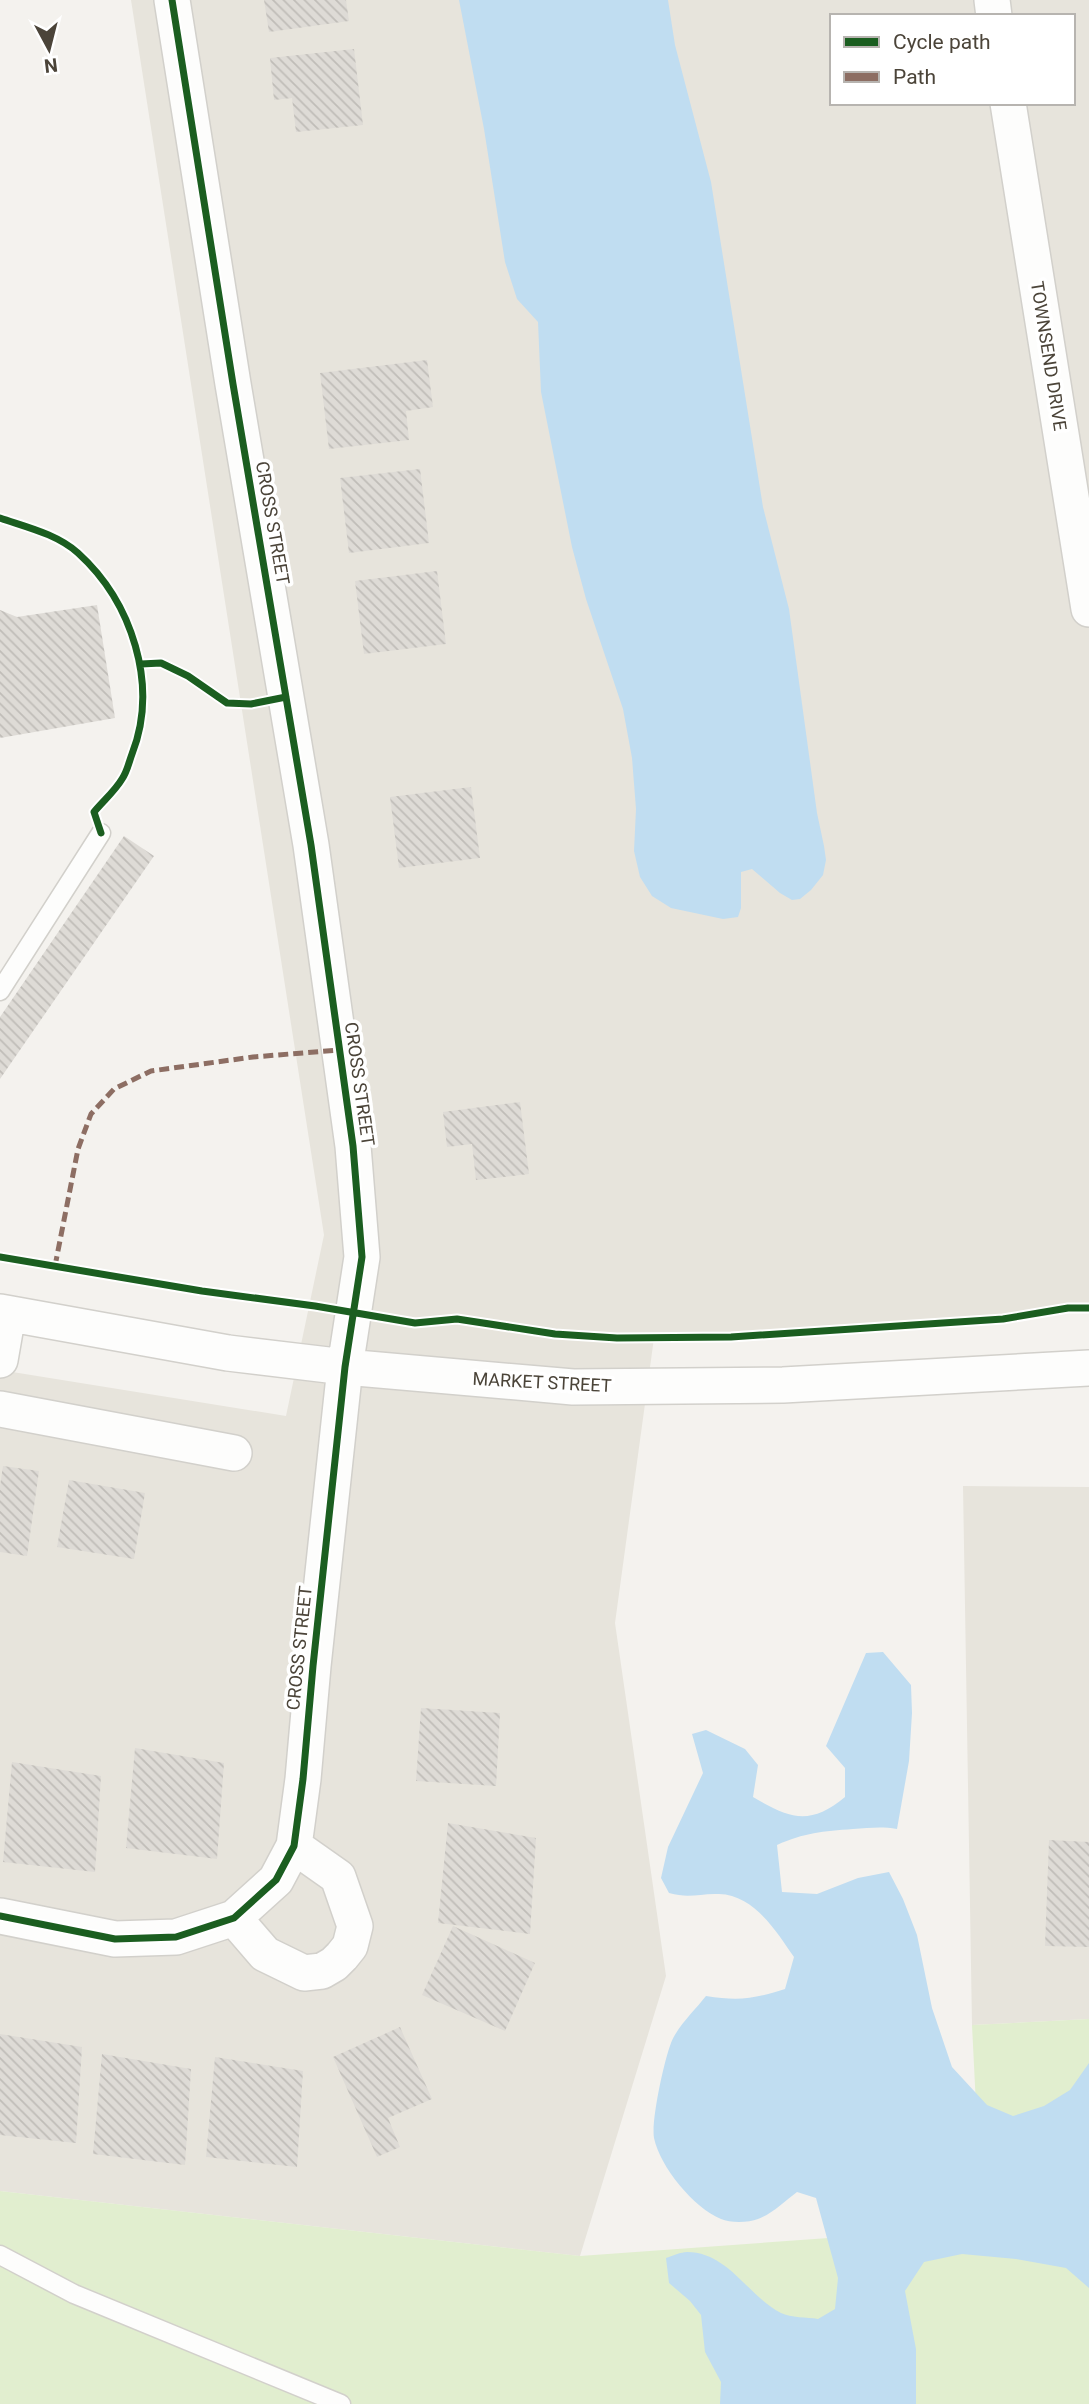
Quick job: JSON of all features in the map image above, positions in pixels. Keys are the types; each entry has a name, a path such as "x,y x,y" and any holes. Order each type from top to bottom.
{"street":[{"name":"CROSS STREET","path":"0,1916 115,1939 176,1937 234,1918 276,1880 294,1846 345,1367 362,1257 352,1146 311,845 172,0"},
{"name":"TOWNSEND DRIVE","path":"1008,105 1089,609"},
{"name":"MARKET STREET","path":"4,1313 228,1353 345,1367 573,1387 783,1385 1089,1368"},
{"path":"0,1360 4,1313"},
{"path":"0,1409 234,1453"},
{"path":"234,1918 265,1954 304,1973 323,1971 342,1956 350,1945 355,1926 338,1877 294,1846"}],"lane":[{"path":"0,991 101,833"},
{"path":"0,2255 74,2294 341,2404"}],"shaded area":[{"path":"131,0 1089,0 1089,1311 654,1338 615,1623 666,1976 580,2256 0,2191 0,1370 286,1416 324,1235"},
{"path":"963,1486 1089,1487 1089,2019 972,2025"}],"green space":[{"path":"1089,2019 1089,2404 0,2404 0,2191 580,2256 982,2227 972,2025"}],"water":[{"path":"459,0 668,0 675,45 711,182 763,507 789,609 817,813 824,846 826,860 823,875 800,899 792,900 780,893 752,869 741,872 741,908 738,917 723,919 671,908 652,896 640,877 634,851 636,809 632,758 623,709 586,599 572,547 541,392 538,322 517,299 505,262 484,129"},
{"path":"883,1652 911,1685 909,1761 897,1829 823,1832 777,1845 782,1892 817,1894 858,1878 889,1872 917,1935 932,2008 952,2067 987,2105 1013,2116 1044,2106 1070,2090 1089,2063 1089,2288 1066,2268 1016,2259 962,2254 924,2262 905,2291 916,2349 916,2404 720,2404 721,2382 705,2352 701,2315 690,2301 669,2283 666,2258 687,2252 714,2259 769,2305 794,2317 818,2319 835,2309 838,2278 816,2198 797,2192 758,2219 739,2222 721,2219 700,2206 680,2185 663,2161 654,2138 656,2105 665,2063 671,2043 682,2025 706,1996 746,1998 785,1989 794,1957 763,1916 743,1901 719,1894 676,1895 669,1893 661,1878 668,1847 703,1773 692,1734 706,1730 745,1749 758,1765 753,1797 789,1814 810,1816 821,1812 845,1797 845,1768 826,1746 866,1653"}],"building":[{"path":"264,0 346,0 349,21 269,32"},
{"path":"354,49 363,125 296,132 292,98 274,100 270,58"},
{"path":"427,360 433,407 406,411 409,440 329,449 320,373"},
{"path":"420,469 429,543 349,553 340,478"},
{"path":"437,571 446,644 364,654 355,581"},
{"path":"97,605 115,718 0,738 0,610 17,617"},
{"path":"471,787 480,858 399,868 390,797"},
{"path":"124,836 154,856 0,1079 0,1017"},
{"path":"520,1102 529,1174 476,1180 472,1144 447,1147 443,1112"},
{"path":"3,1466 39,1471 27,1556 0,1552 0,1486"},
{"path":"69,1480 145,1493 134,1559 57,1547"},
{"path":"421,1708 500,1713 496,1786 416,1781"},
{"path":"135,1748 224,1763 217,1859 126,1848"},
{"path":"12,1762 101,1776 95,1872 3,1862"},
{"path":"448,1823 536,1838 530,1934 438,1923"},
{"path":"1049,1840 1089,1842 1089,1947 1045,1946"},
{"path":"453,1926 535,1963 505,2031 422,1995"},
{"path":"400,2027 432,2099 388,2118 400,2147 377,2157 333,2057"},
{"path":"0,2034 82,2047 76,2143 0,2135"},
{"path":"102,2054 191,2069 185,2165 93,2154"},
{"path":"215,2057 303,2071 297,2167 206,2157"}],"marked path":[{"path":"55,1266 78,1149 91,1114 114,1089 151,1071 253,1057 339,1050"}],"cycle path":[{"path":"0,1916 115,1939 176,1937 234,1918 276,1880 294,1846 345,1367 362,1257 353,1146 311,845 233,384 172,0"},
{"path":"0,518 51,536 78,553 113,595 135,646 143,700 140,728 124,776 94,812 101,833"},
{"path":"141,664 161,663 188,676 227,703 251,704 286,697"},
{"path":"0,1257 415,1323 457,1319 555,1334 617,1338 731,1337 1003,1319 1068,1308 1089,1308"}]}
